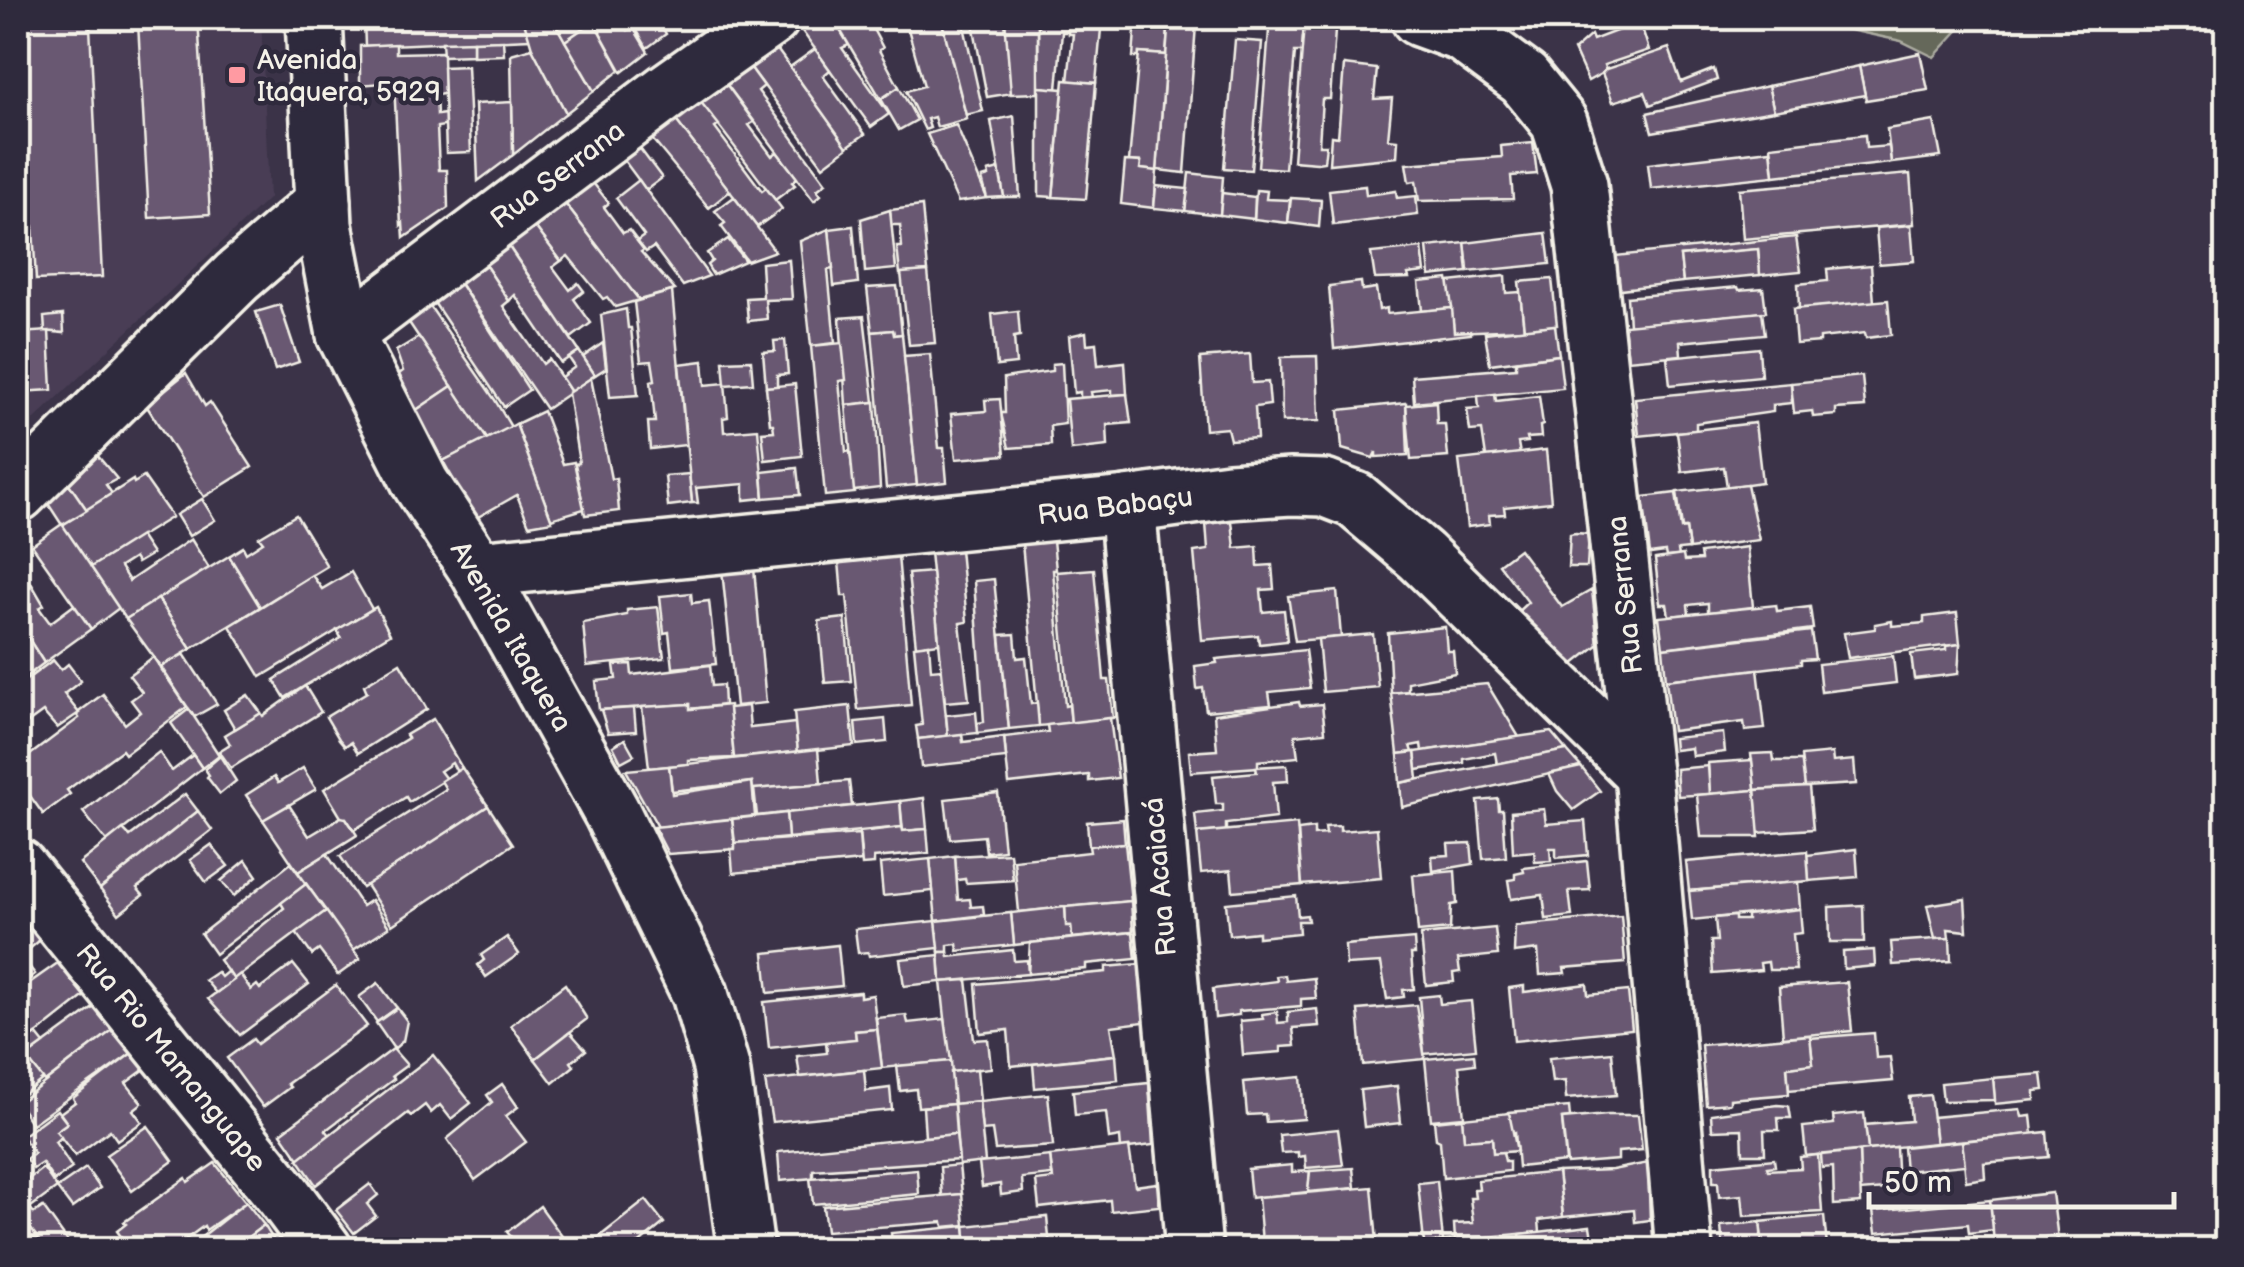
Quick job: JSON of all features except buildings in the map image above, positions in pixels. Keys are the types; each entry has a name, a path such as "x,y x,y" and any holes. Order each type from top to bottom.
{"street":[{"name":"Avenida Itaquera","path":"314,18 324,226 346,334 421,484 477,569 620,830 700,994 721,1066 746,1250"},
{"name":"Rua Serrana","path":"346,334 668,90 771,18"},
{"name":"Rua Serrana","path":"1419,18 1462,34 1524,79 1559,122 1579,185 1643,772 1684,1250"},
{"path":"18,493 237,278 323,203"},
{"name":"Rua Babaçu","path":"477,569 1127,505 1229,491 1324,488 1355,500 1421,556 1643,772"},
{"name":"Rua Acaiacá","path":"1127,505 1194,1250"},
{"name":"Rua Rio Mamanguape","path":"18,867 324,1250"}],"shaded area":[{"path":"18,18 261,18 269,198 18,435"}],"green space":[{"path":"1794,18 1966,18 1934,57 1901,41"}],"place":[{"name":"Avenida Itaquera, 5929","path":"237,75"}]}
